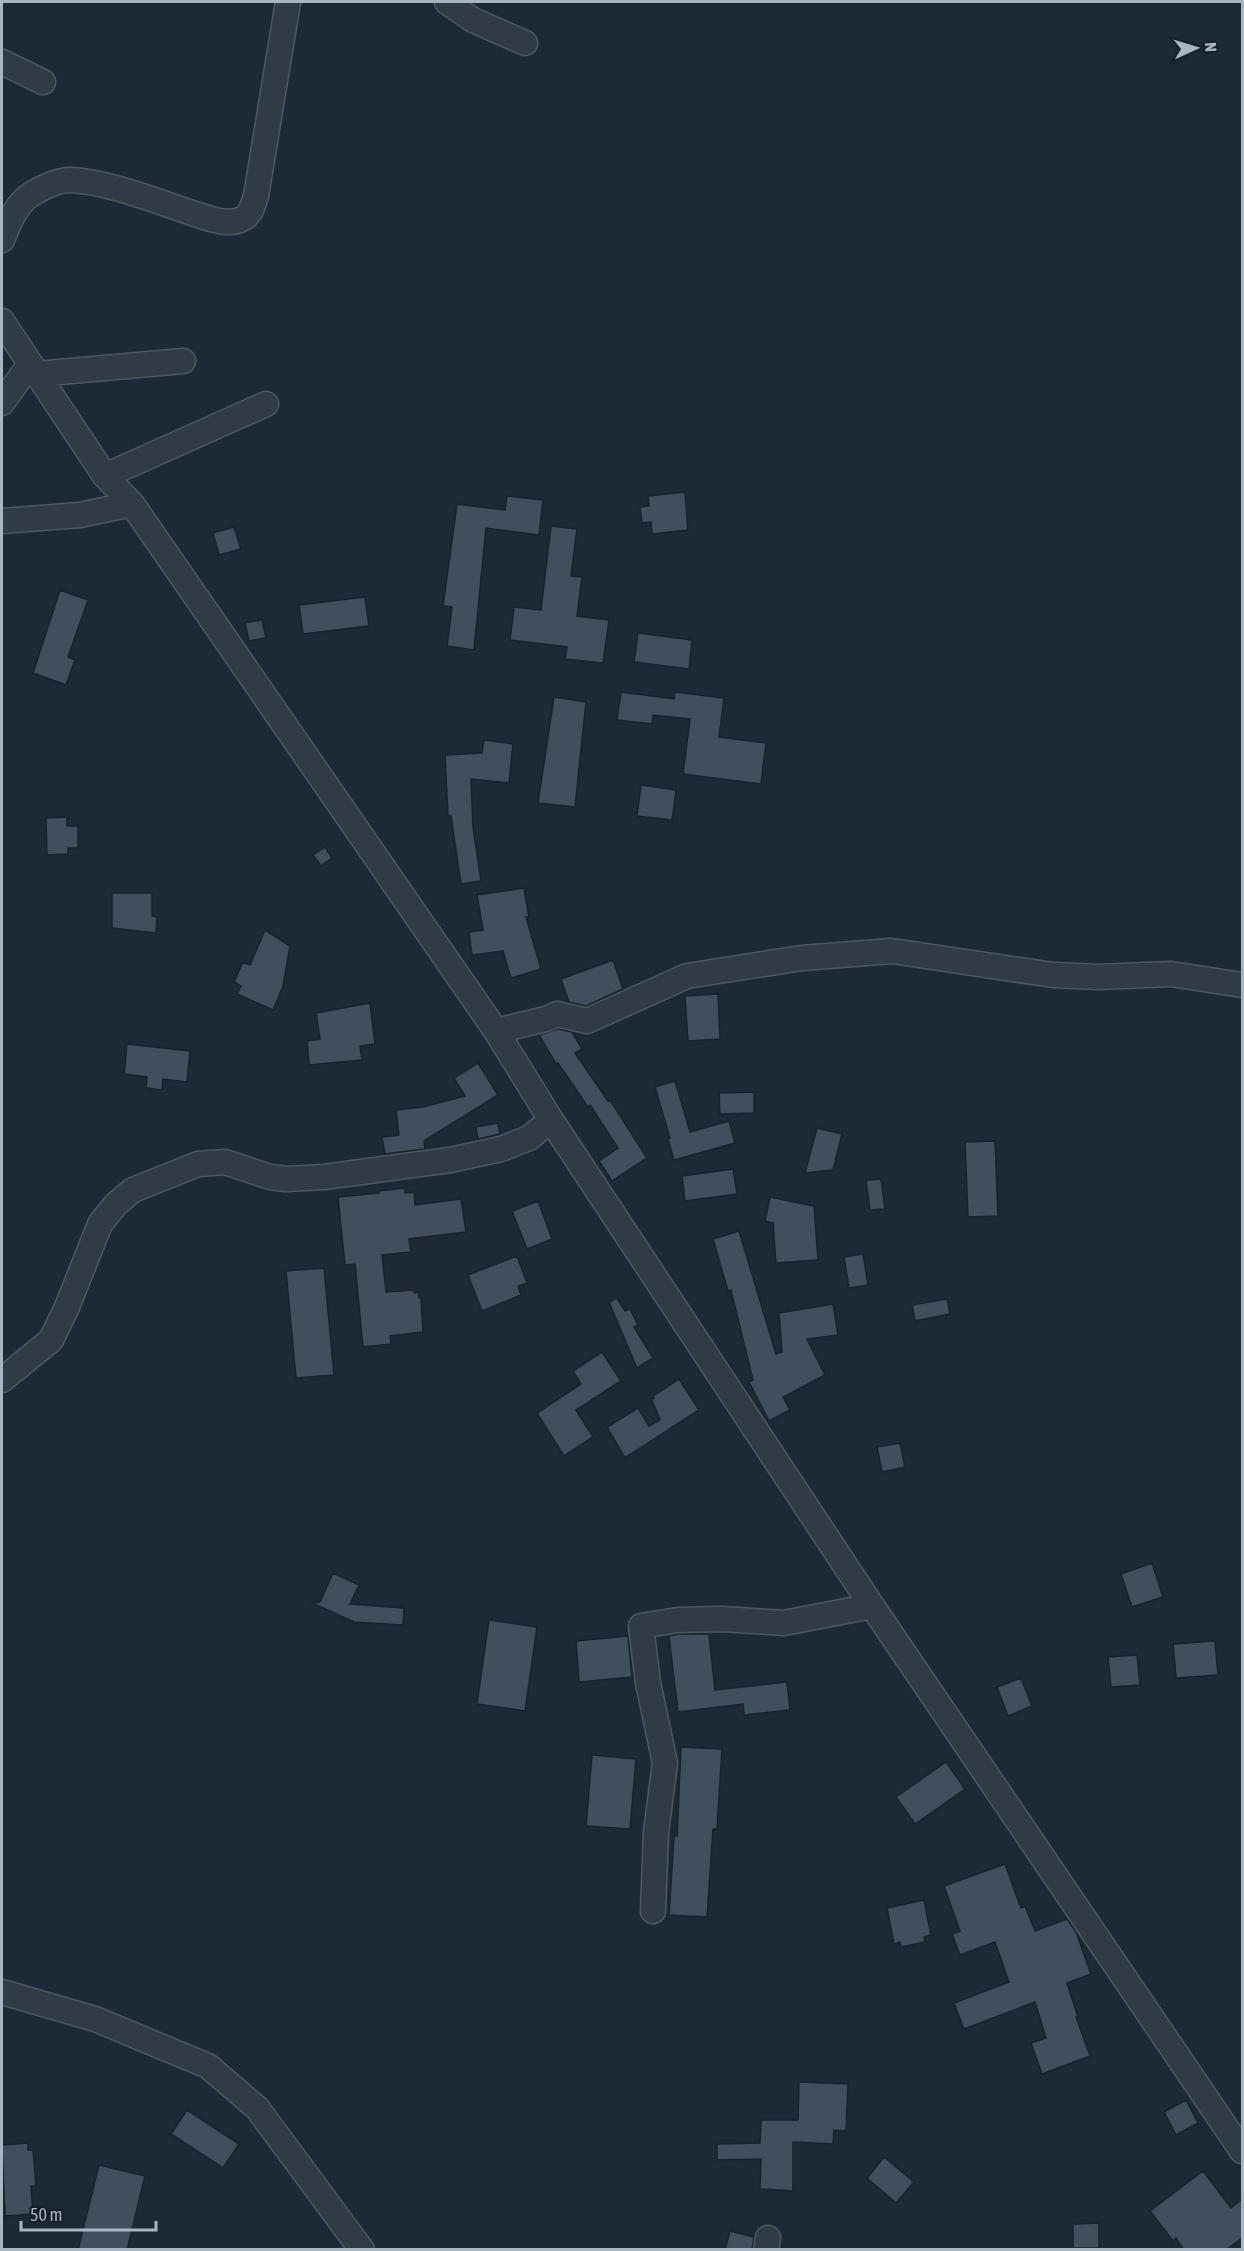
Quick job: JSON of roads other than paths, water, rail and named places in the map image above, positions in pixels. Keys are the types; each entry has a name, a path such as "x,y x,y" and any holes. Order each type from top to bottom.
{"street":[{"path":"2,240 14,213 25,200 37,191 67,180 96,183 211,219 232,222 243,219 250,212 256,196 288,2"},
{"path":"447,2 473,20 525,43"},
{"path":"2,62 43,82"},
{"path":"2,321 105,476 132,504 496,1031 551,1120 872,1606 1242,2151"},
{"path":"2,403 33,369 183,361"},
{"path":"105,476 266,404"},
{"path":"2,521 80,514 132,504"},
{"path":"496,1031 546,1019 557,1014 587,1021 687,976 802,958 892,951 1053,975 1099,977 1171,974 1242,985"},
{"path":"2,1380 51,1340 68,1307 100,1224 116,1204 133,1190 198,1164 225,1162 270,1177 286,1179 324,1177 450,1160 501,1149 529,1138 551,1120"},
{"path":"653,1911 656,1832 664,1763 648,1683 641,1626 678,1620 722,1619 784,1623 872,1606"},
{"path":"2,1992 95,2019 208,2066 257,2108 362,2250"}]}
